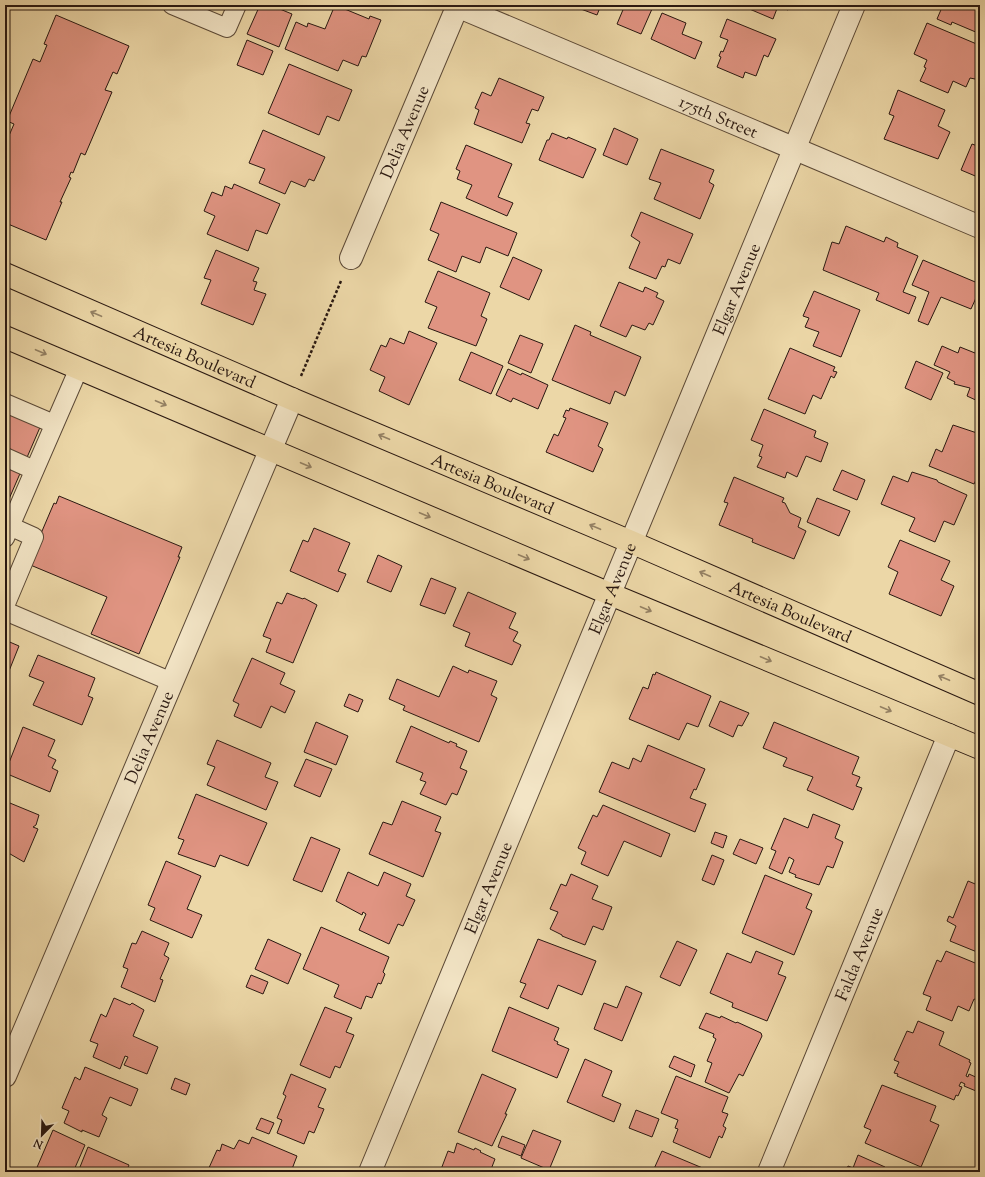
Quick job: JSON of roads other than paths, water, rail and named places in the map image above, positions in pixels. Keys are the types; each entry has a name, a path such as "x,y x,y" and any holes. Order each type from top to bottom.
{"main road":[{"name":"Artesia Boulevard","path":"5,274 292,399 631,542 980,694"},
{"path":"5,337 610,594 980,748"}],"street":[{"name":"Elgar Avenue","path":"370,1172 854,5"},
{"name":"175th Street","path":"458,6 980,227"},
{"name":"Delia Avenue","path":"351,258 458,6"},
{"name":"Delia Avenue","path":"5,1076 292,399"},
{"name":"Falda Avenue","path":"769,1172 949,735"}],"lane":[{"path":"172,5 227,28 237,5"},
{"path":"5,606 34,537 7,530 79,368"},
{"path":"5,403 54,424"},
{"path":"5,457 34,470"},
{"path":"5,610 172,682"}]}
